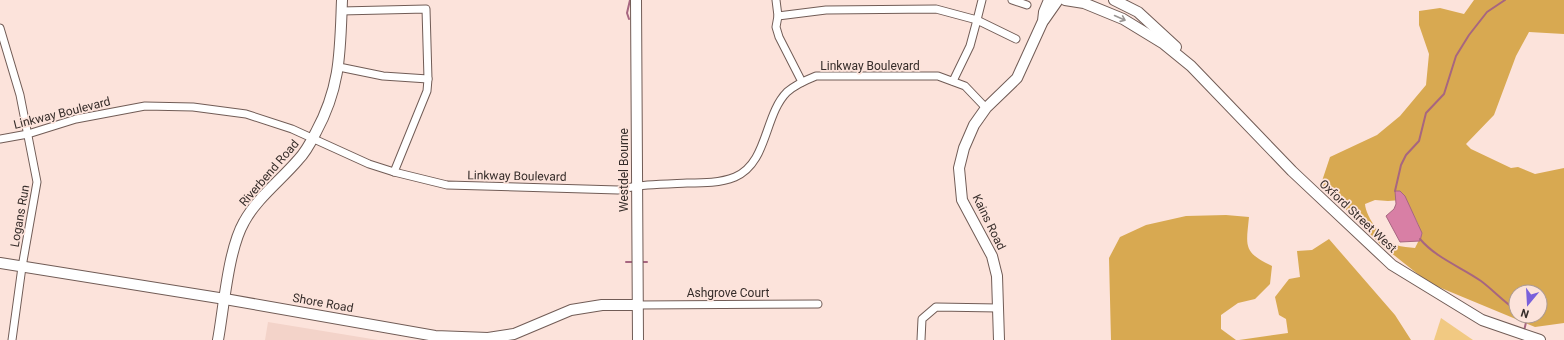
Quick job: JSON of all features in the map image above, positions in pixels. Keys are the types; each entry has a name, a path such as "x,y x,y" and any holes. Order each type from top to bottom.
{"street":[{"name":"Riverbend Road","path":"218,340 235,245 244,221 259,201 299,159 313,140 330,104 336,85 339,67 342,0"},
{"name":"Westdel Bourne","path":"636,0 638,340"},
{"path":"776,0 778,16 776,27 779,37 802,82"},
{"path":"953,81 970,46 982,0"},
{"path":"1012,0 1027,6"},
{"name":"Kains Road","path":"999,340 997,276 992,256 962,200 959,168 964,148 974,125 986,108 1017,78 1043,21 1048,0"},
{"name":"Kains Road","path":"1043,21 1049,15 1058,0"},
{"name":"Oxford Street West","path":"1065,0 1084,3 1123,19 1164,44 1191,66 1292,171 1392,265 1482,320 1540,340"},
{"name":"Oxford Street West","path":"1114,0 1138,12 1182,52 1191,66"},
{"path":"778,16 826,10 936,9 977,20 1016,39"},
{"path":"341,11 426,10 427,91 394,172"},
{"name":"Logans Run","path":"0,28 20,95 37,182 22,267 12,340"},
{"path":"339,67 390,77 428,79"},
{"name":"Linkway Boulevard","path":"0,139 28,134 76,119 145,106 193,107 246,114 292,129 313,140 394,172 447,185 618,190 637,185 715,183 736,176 754,161 780,101 787,92 802,82 816,76 938,76 965,86 986,108"},
{"name":"Shore Road","path":"0,263 225,298 435,336 488,338 514,334 571,310 602,304 638,305"},
{"name":"Ashgrove Court","path":"638,305 818,304"},
{"path":"921,340 922,319 936,307 998,308"}],"shaded area":[{"path":"1474,0 1564,0 1564,34 1529,32 1516,56 1494,115 1466,144 1471,149 1511,168 1518,167 1535,174 1564,168 1564,323 1535,327 1528,324 1548,324 1548,284 1508,284 1508,316 1429,283 1380,244 1321,184 1330,157 1377,135 1400,116 1426,85 1429,54 1419,25 1419,11 1440,8 1464,14","holes":["1375,200 1401,200 1411,211 1422,234 1415,248 1403,247 1391,242 1381,234 1368,216 1365,204"]},
{"path":"1395,191 1400,191 1405,196 1422,233 1420,241 1400,242 1386,216 1394,209 1396,204"},
{"path":"1226,215 1249,217 1247,235 1248,248 1256,257 1272,266 1270,284 1255,299 1238,303 1221,315 1221,329 1236,340 1111,340 1109,258 1120,237 1146,225 1186,216"},
{"path":"1329,239 1395,315 1411,340 1239,340 1288,333 1286,319 1279,315 1275,297 1289,279 1300,277 1297,251 1312,250"},
{"path":"1441,318 1473,340 1434,340"},
{"path":"268,322 378,340 265,340"}],"waterway":[{"path":"629,19 627,13 630,0"},
{"path":"1395,191 1401,165 1406,155 1419,141 1426,113 1444,94 1456,56 1469,35 1487,12 1505,0"},
{"path":"1420,239 1433,252 1481,281 1508,304"},
{"path":"626,262 635,262"},
{"path":"641,262 647,262"},
{"path":"1524,331 1526,324"}]}
